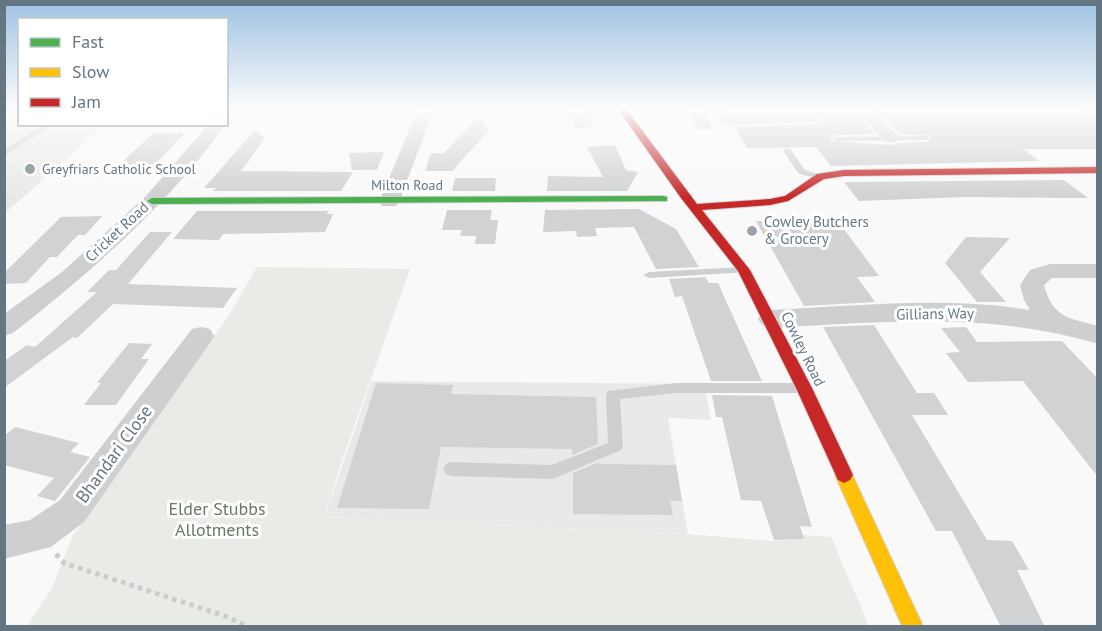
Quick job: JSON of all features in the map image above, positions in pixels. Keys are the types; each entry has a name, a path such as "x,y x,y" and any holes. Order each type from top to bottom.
{"street":[{"name":"Cricket Road","path":"4,327 70,277 152,201 206,138"},
{"path":"389,202 414,138"},
{"name":"Cowley Road","path":"644,138 744,270 771,319 804,388 914,627"},
{"path":"694,207 770,202 788,198 821,176 844,173 1098,170"},
{"name":"Milton Road","path":"152,201 389,202 663,199"},
{"path":"1051,321 1036,300 1032,285 1038,274 1050,271 1098,270"},
{"name":"Gillians Way","path":"771,319 956,312 1051,321 1098,335"},
{"name":"Bhandari Close","path":"4,542 38,534 72,511 201,336"}],"lane":[{"path":"4,154 28,138"},
{"path":"787,151 802,172 821,176"},
{"path":"649,275 744,270"},
{"path":"451,469 553,472 616,446 613,395 676,388 804,388"}],"path":[{"path":"64,564 225,616 247,627"}],"shaded area":[{"name":"Greyfriars Catholic School","path":"5,138 90,138 5,213"},
{"path":"371,381 704,384 711,420 668,418 688,534 325,517"}],"green space":[{"name":"Elder Stubbs Allotments","path":"257,267 410,269 342,460 325,517 688,534 770,541 803,539 803,535 831,537 869,626 27,626 53,586 73,535 229,315"}],"building":[{"path":"147,138 180,138 153,167 116,168"},
{"path":"248,138 265,138 241,171 353,172 341,191 213,191 216,188 204,188"},
{"path":"458,138 481,138 452,171 425,171 431,153 444,153"},
{"path":"742,138 830,138 831,141 892,145 928,142 929,138 1098,138 1098,149 1023,149 1039,161 831,166 816,147 747,148"},
{"path":"615,145 626,170 638,172 627,191 547,191 548,176 603,177 587,147"},
{"path":"384,152 377,170 352,170 349,153"},
{"path":"455,178 496,178 495,191 452,191"},
{"path":"1064,180 1088,198 963,197 859,201 844,182"},
{"path":"639,209 676,229 699,267 656,269 634,227 595,228 597,236 577,237 576,231 543,232 545,210"},
{"path":"447,210 492,210 490,220 498,220 495,244 475,244 476,236 460,236 462,230 442,230"},
{"path":"197,211 329,211 326,214 333,214 325,232 223,234 219,240 173,239"},
{"path":"102,216 85,235 78,235 57,257 50,257 26,283 4,284 4,273 61,217"},
{"path":"837,220 879,276 857,277 875,302 804,306 756,221"},
{"path":"150,232 172,232 128,284 237,288 223,308 113,304 77,338 73,337 4,388 4,361 27,345 35,347 97,292 87,292 109,270 116,270"},
{"path":"966,237 1010,238 980,272 1006,302 977,302 945,263"},
{"path":"705,277 709,283 718,283 762,381 711,381 682,296 675,297 669,279"},
{"path":"874,325 917,393 934,393 948,415 912,415 987,540 1012,541 1029,570 1017,570 1045,627 1001,627 952,531 936,531 823,327"},
{"path":"966,327 977,342 1062,341 1098,379 1098,477 1023,381 968,382 946,353 960,352 941,328"},
{"path":"129,343 152,344 141,359 149,359 116,405 84,405 101,383 97,383"},
{"path":"376,383 453,385 451,394 596,397 598,444 572,455 572,449 441,447 429,509 337,508"},
{"path":"712,395 772,396 812,527 800,526 804,539 774,540 761,501 741,500 722,417 716,417"},
{"path":"15,427 79,443 70,452 90,457 55,501 37,496 54,478 4,465 4,436"},
{"path":"599,462 599,464 676,465 682,501 670,501 673,515 573,514 573,473"}],"traffic: fast":[{"path":"152,201 663,199"}],"traffic: slow":[{"path":"844,475 913,626"}],"traffic: jam":[{"path":"643,138 685,196 744,270 804,388 844,475"},
{"path":"694,207 770,202 788,198 821,176 844,173 1098,170"}],"place":[{"name":"Greyfriars Catholic School","path":"30,169"},
{"name":"Cowley Butchers & Grocery","path":"752,231"}]}
